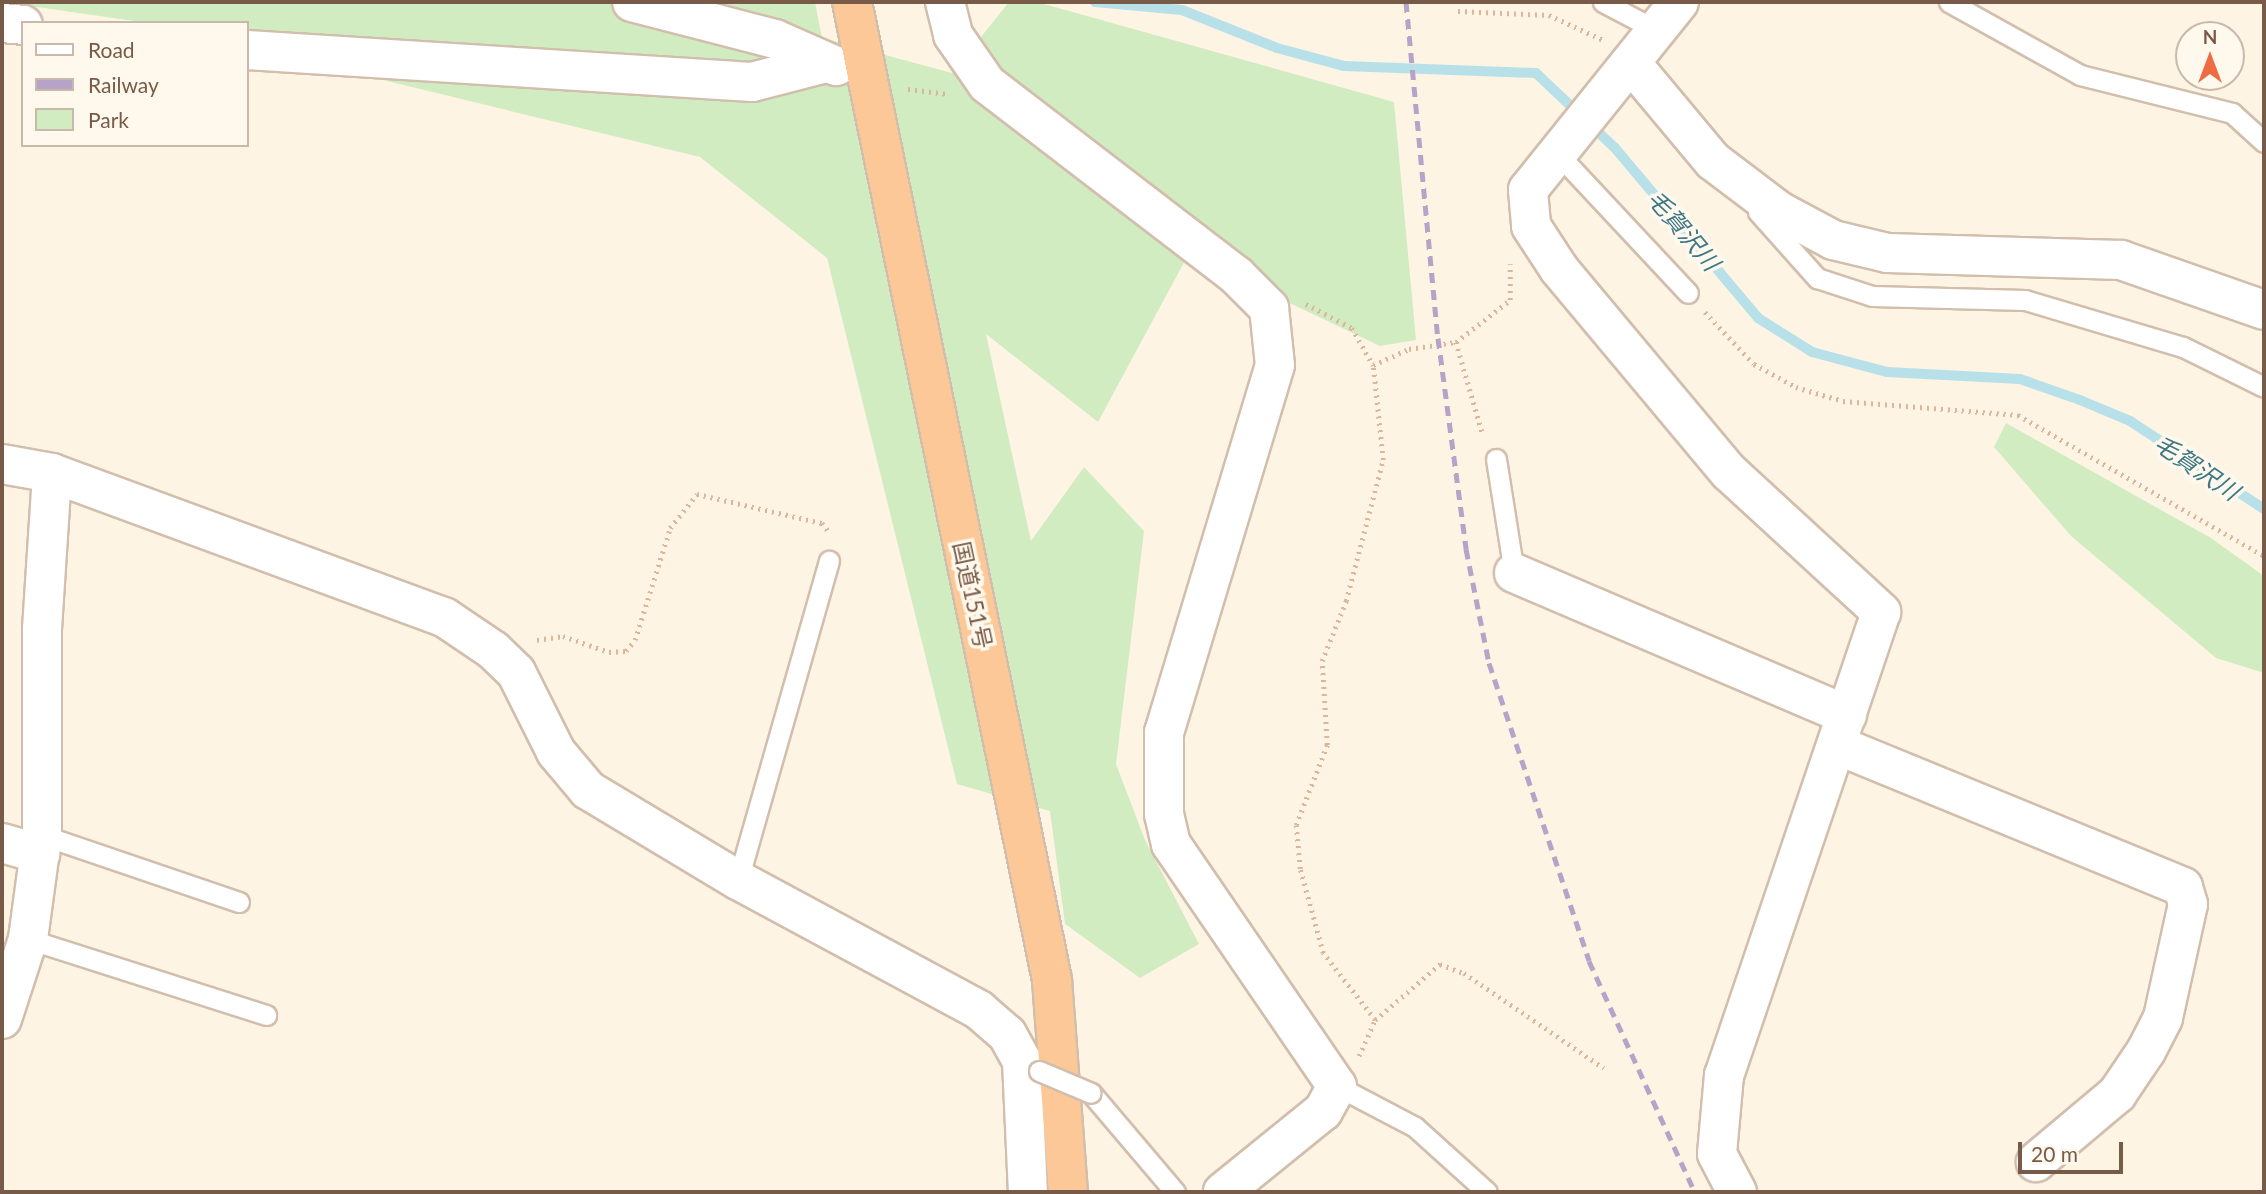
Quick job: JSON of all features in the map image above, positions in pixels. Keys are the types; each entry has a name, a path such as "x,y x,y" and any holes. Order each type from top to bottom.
{"highway":[{"name":"国道151号","path":"852,2 863,70 1052,979 1068,1192"}],"street":[{"path":"632,2 775,39 822,64 863,70"},
{"path":"946,5 953,35 987,84 1246,285 1269,308 1275,365 1164,733 1164,814 1171,844 1345,1077 1323,1111 1223,1192"},
{"path":"1667,16 1528,190 1531,226 1559,269 1728,471 1881,612 1724,1075 1717,1154 1738,1192"},
{"path":"2,23 21,25"},
{"path":"248,50 752,82 822,64"},
{"path":"1622,73 1713,161 1779,211 1833,240 1887,253 2121,260 2264,310"},
{"path":"2,464 52,473 444,617 516,672 556,752 588,790 738,880 979,1010 1007,1034 1030,1066 1028,1192"},
{"path":"2,1019 28,939 41,844 42,629 52,473"},
{"path":"1514,573 1842,730 2183,887 2188,904 2162,1018 2146,1051 2117,1094 2036,1162"},
{"path":"2,843 41,844"}],"lane":[{"path":"1603,2 1667,16"},
{"path":"1950,2 2080,75 2232,113 2264,142"},
{"path":"1562,149 1688,293"},
{"path":"1713,161 1817,278 1872,296 2025,300 2183,347 2264,387"},
{"path":"1496,459 1514,573"},
{"path":"738,880 829,561"},
{"path":"41,844 239,902"},
{"path":"28,939 266,1015"},
{"path":"1030,1066 1091,1093 1175,1192"},
{"path":"1345,1077 1415,1127 1487,1192"}],"path":[{"path":"1458,11 1549,15 1591,30 1622,73"},
{"path":"1373,365 1409,349 1456,342 1510,300 1507,249"},
{"path":"1246,285 1340,318 1366,345 1373,365 1383,460 1346,601 1322,661 1327,745 1296,825 1300,869 1323,953 1375,1020"},
{"path":"1688,293 1754,364 1796,387 1843,401 2018,415 2264,556"},
{"path":"1456,342 1496,459"},
{"path":"516,672 534,641 562,636 608,652 626,651 635,640 670,528 697,494 822,523 831,535 829,561"},
{"path":"1345,1077 1375,1020 1440,964 1464,973 1604,1068"}],"green space":[{"path":"2,2 815,2 822,38 952,73 1009,2 1037,2 1394,102 1416,340 1380,346 1188,255 1098,422 986,334 1031,541 1084,467 1144,531 1116,764 1145,840 1199,944 1140,978 1065,924 1050,811 957,784 827,258 700,157 248,47 248,21 134,21"},
{"path":"2006,423 2211,538 2264,576 2264,673 2216,658 2071,536 1994,447"}],"waterway":[{"name":"毛賀沢川","path":"1095,2 1182,10 1277,48 1344,66 1536,73 1615,148 1758,318 1812,352 1887,372 2020,379 2130,421 2264,509"}],"railway":[{"path":"1406,2 1438,338 1466,549 1489,663 1589,961 1695,1192"}]}
